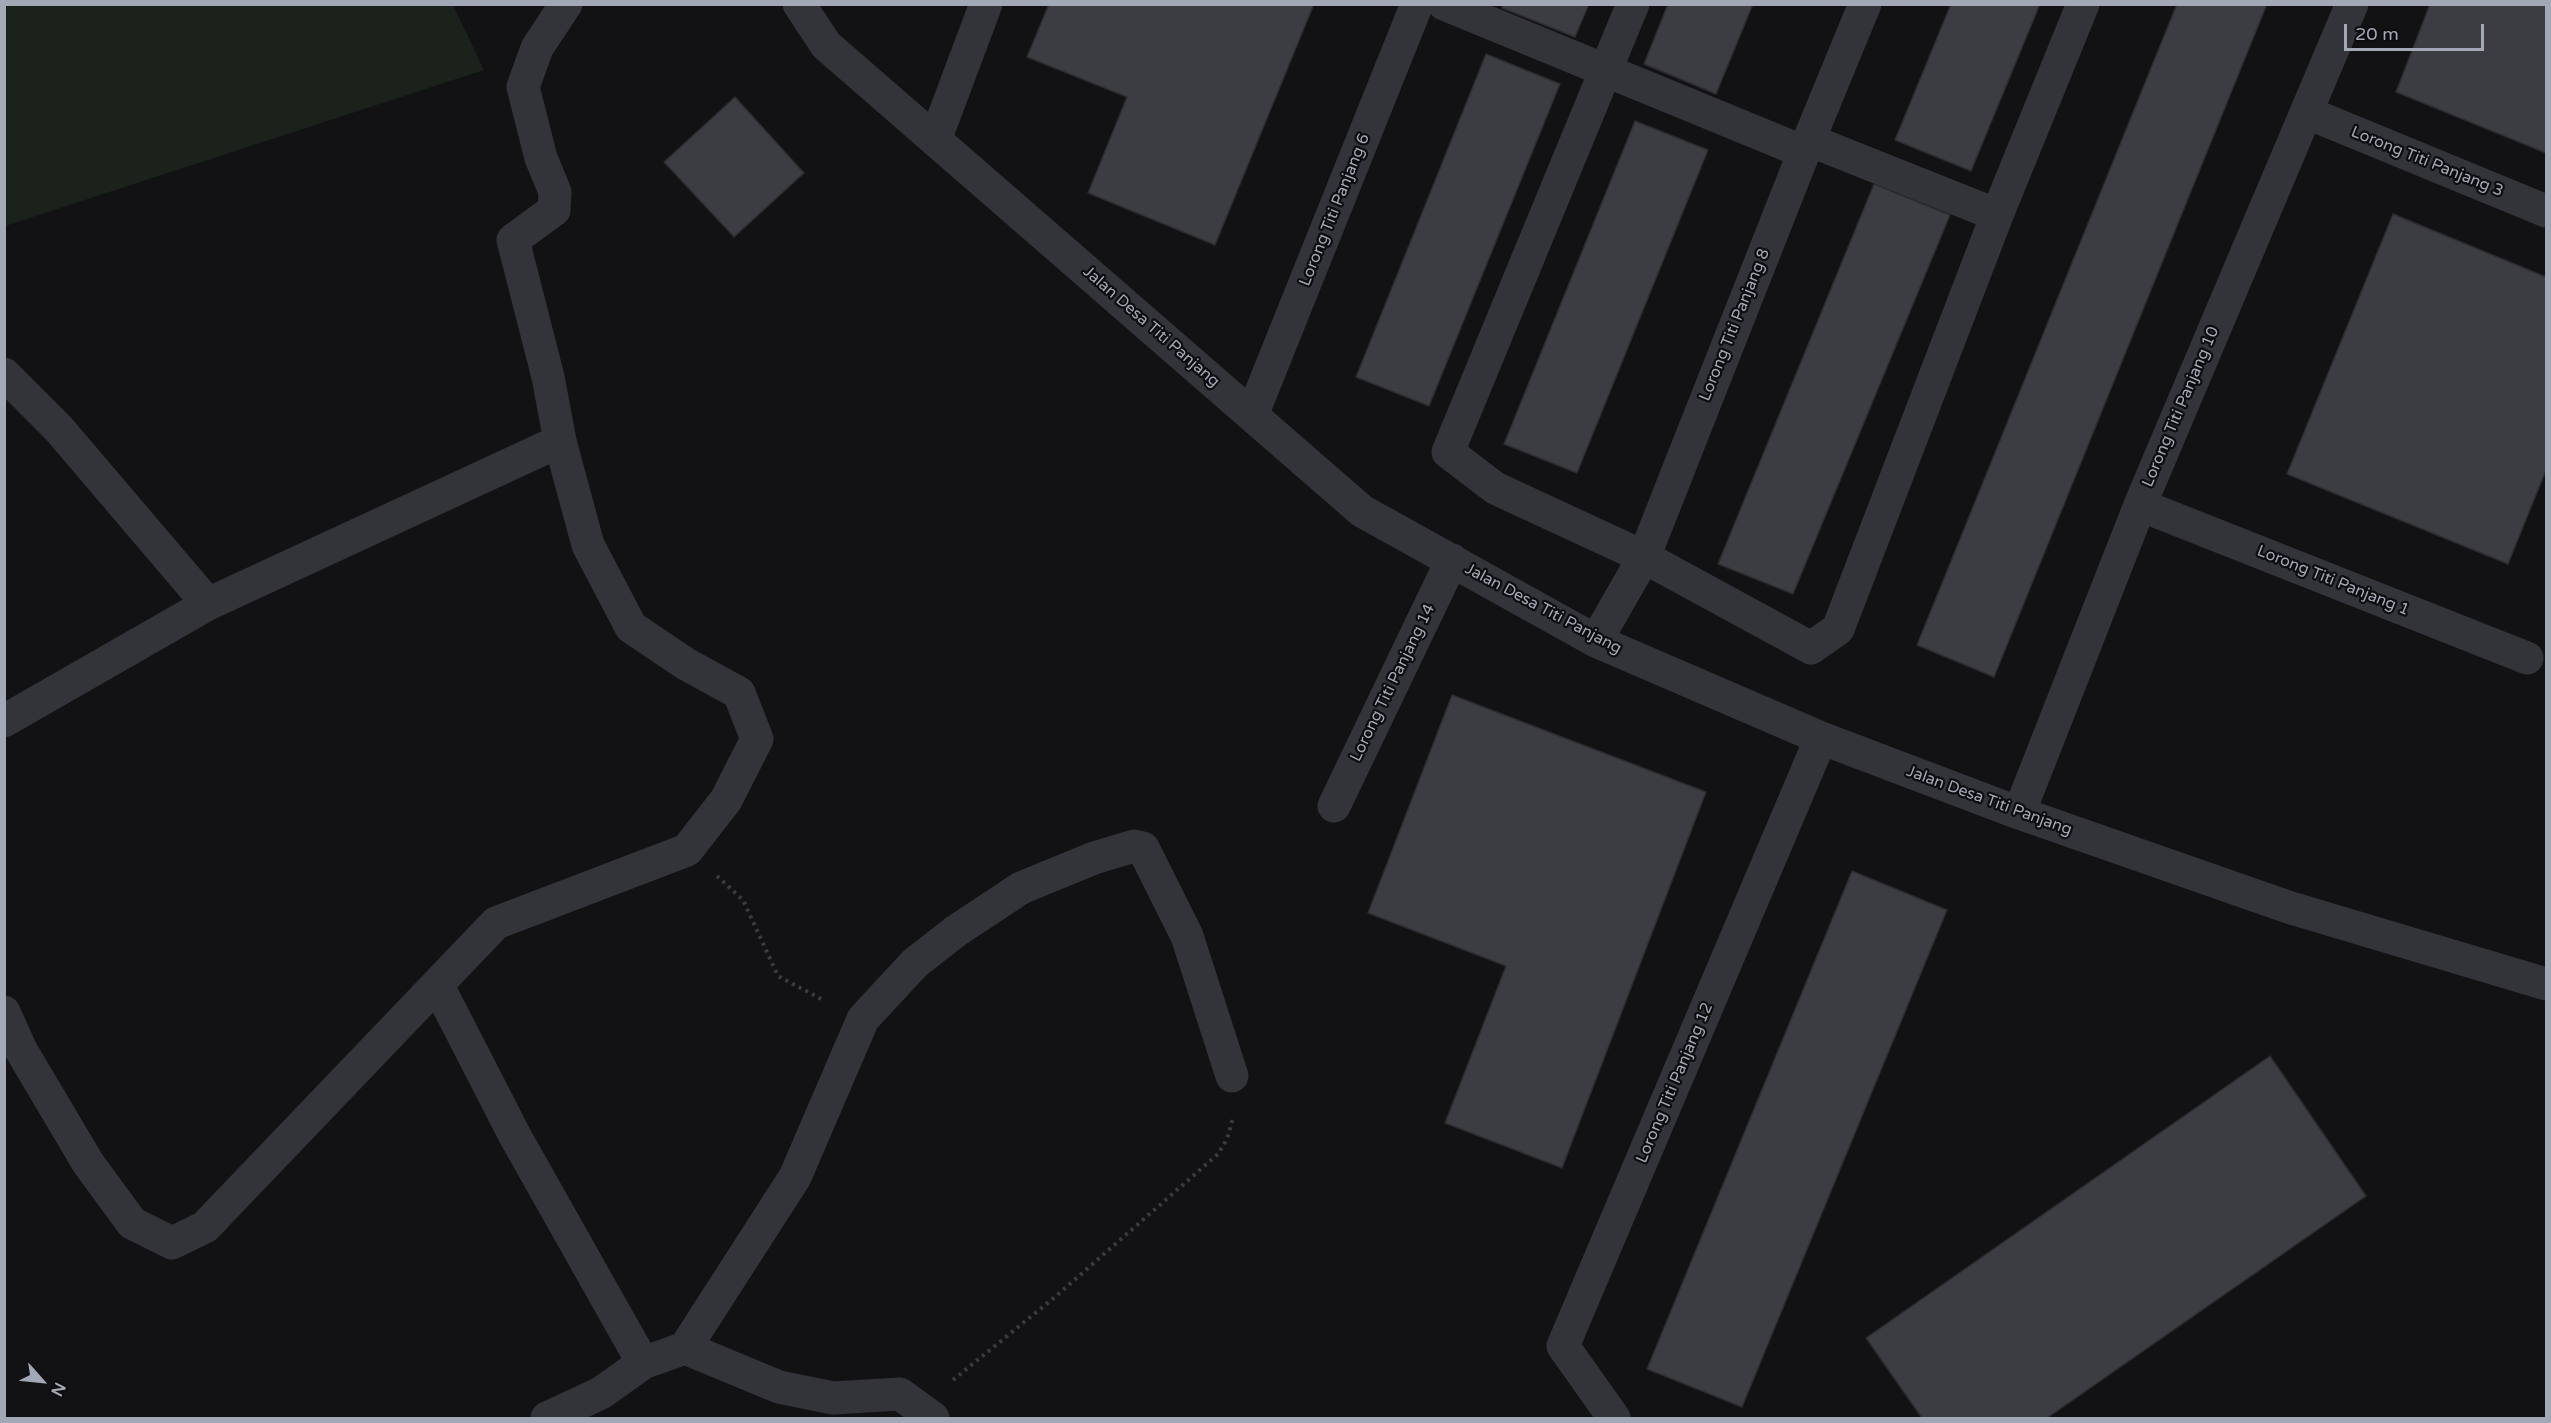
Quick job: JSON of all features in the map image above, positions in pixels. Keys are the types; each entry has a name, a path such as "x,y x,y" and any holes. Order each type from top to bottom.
{"street":[{"path":"4,1012 21,1050 88,1163 132,1222 172,1243 205,1227 496,924 687,850 726,800 757,739 738,693 686,664 631,627 588,545 560,441 548,377 513,240 554,210 555,192 541,158 523,87 537,48 566,4"},
{"name":"Jalan Desa Titi Panjang","path":"799,4 826,45 1362,511 1596,641 1821,738 2019,813 2288,907 2547,984"},
{"path":"935,140 986,4"},
{"name":"Lorong Titi Panjang 6","path":"1252,415 1417,4"},
{"path":"1444,4 1606,71 1997,215"},
{"path":"1633,4 1448,452 1495,488 1644,556 1811,648 1838,629 1997,215 2083,4"},
{"name":"Lorong Titi Panjang 8","path":"1596,641 1644,556 1806,146 1865,4"},
{"name":"Lorong Titi Panjang 10","path":"2019,813 2140,505 2352,4"},
{"name":"Lorong Titi Panjang 3","path":"2308,112 2547,212"},
{"path":"4,374 59,429 208,604"},
{"path":"4,721 208,604 560,441"},
{"name":"Lorong Titi Panjang 1","path":"2140,505 2526,658"},
{"name":"Lorong Titi Panjang 14","path":"1334,806 1452,560"},
{"name":"Lorong Titi Panjang 12","path":"1614,1419 1563,1346 1821,738"},
{"path":"547,1419 601,1393 643,1363 685,1348 795,1177 863,1019 915,963 956,931 1021,888 1094,858 1139,846 1150,859 1187,936 1232,1076"},
{"path":"438,986 515,1136 643,1363"},
{"path":"685,1348 779,1387 833,1398 900,1394 933,1419"}],"path":[{"path":"687,850 743,900 778,976 863,1019"},
{"path":"900,1394 953,1380 1055,1297 1218,1154 1227,1139 1233,1118 1232,1076"}],"shaded area":[{"path":"4,5 453,5 484,70 5,226"}],"building":[{"path":"1049,4 1314,4 1215,245 1088,193 1127,97 1027,57"},
{"path":"1503,4 1589,4 1575,37 1502,8"},
{"path":"1668,4 1753,4 1716,94 1644,64"},
{"path":"1951,4 2040,4 1971,171 1895,140"},
{"path":"2177,4 2267,4 1994,677 1917,645"},
{"path":"2430,4 2546,4 2546,153 2396,92"},
{"path":"1486,54 1560,84 1429,406 1356,377"},
{"path":"735,97 804,173 734,237 664,162"},
{"path":"1635,121 1708,150 1577,473 1504,444"},
{"path":"1874,184 1950,215 1793,594 1718,564"},
{"path":"2393,214 2546,277 2546,470 2508,564 2287,474"},
{"path":"1452,695 1706,792 1562,1168 1445,1123 1506,966 1368,913"},
{"path":"1852,871 1947,910 1742,1407 1647,1369"},
{"path":"2270,1056 2366,1196 2047,1418 1922,1418 1866,1338"}]}
